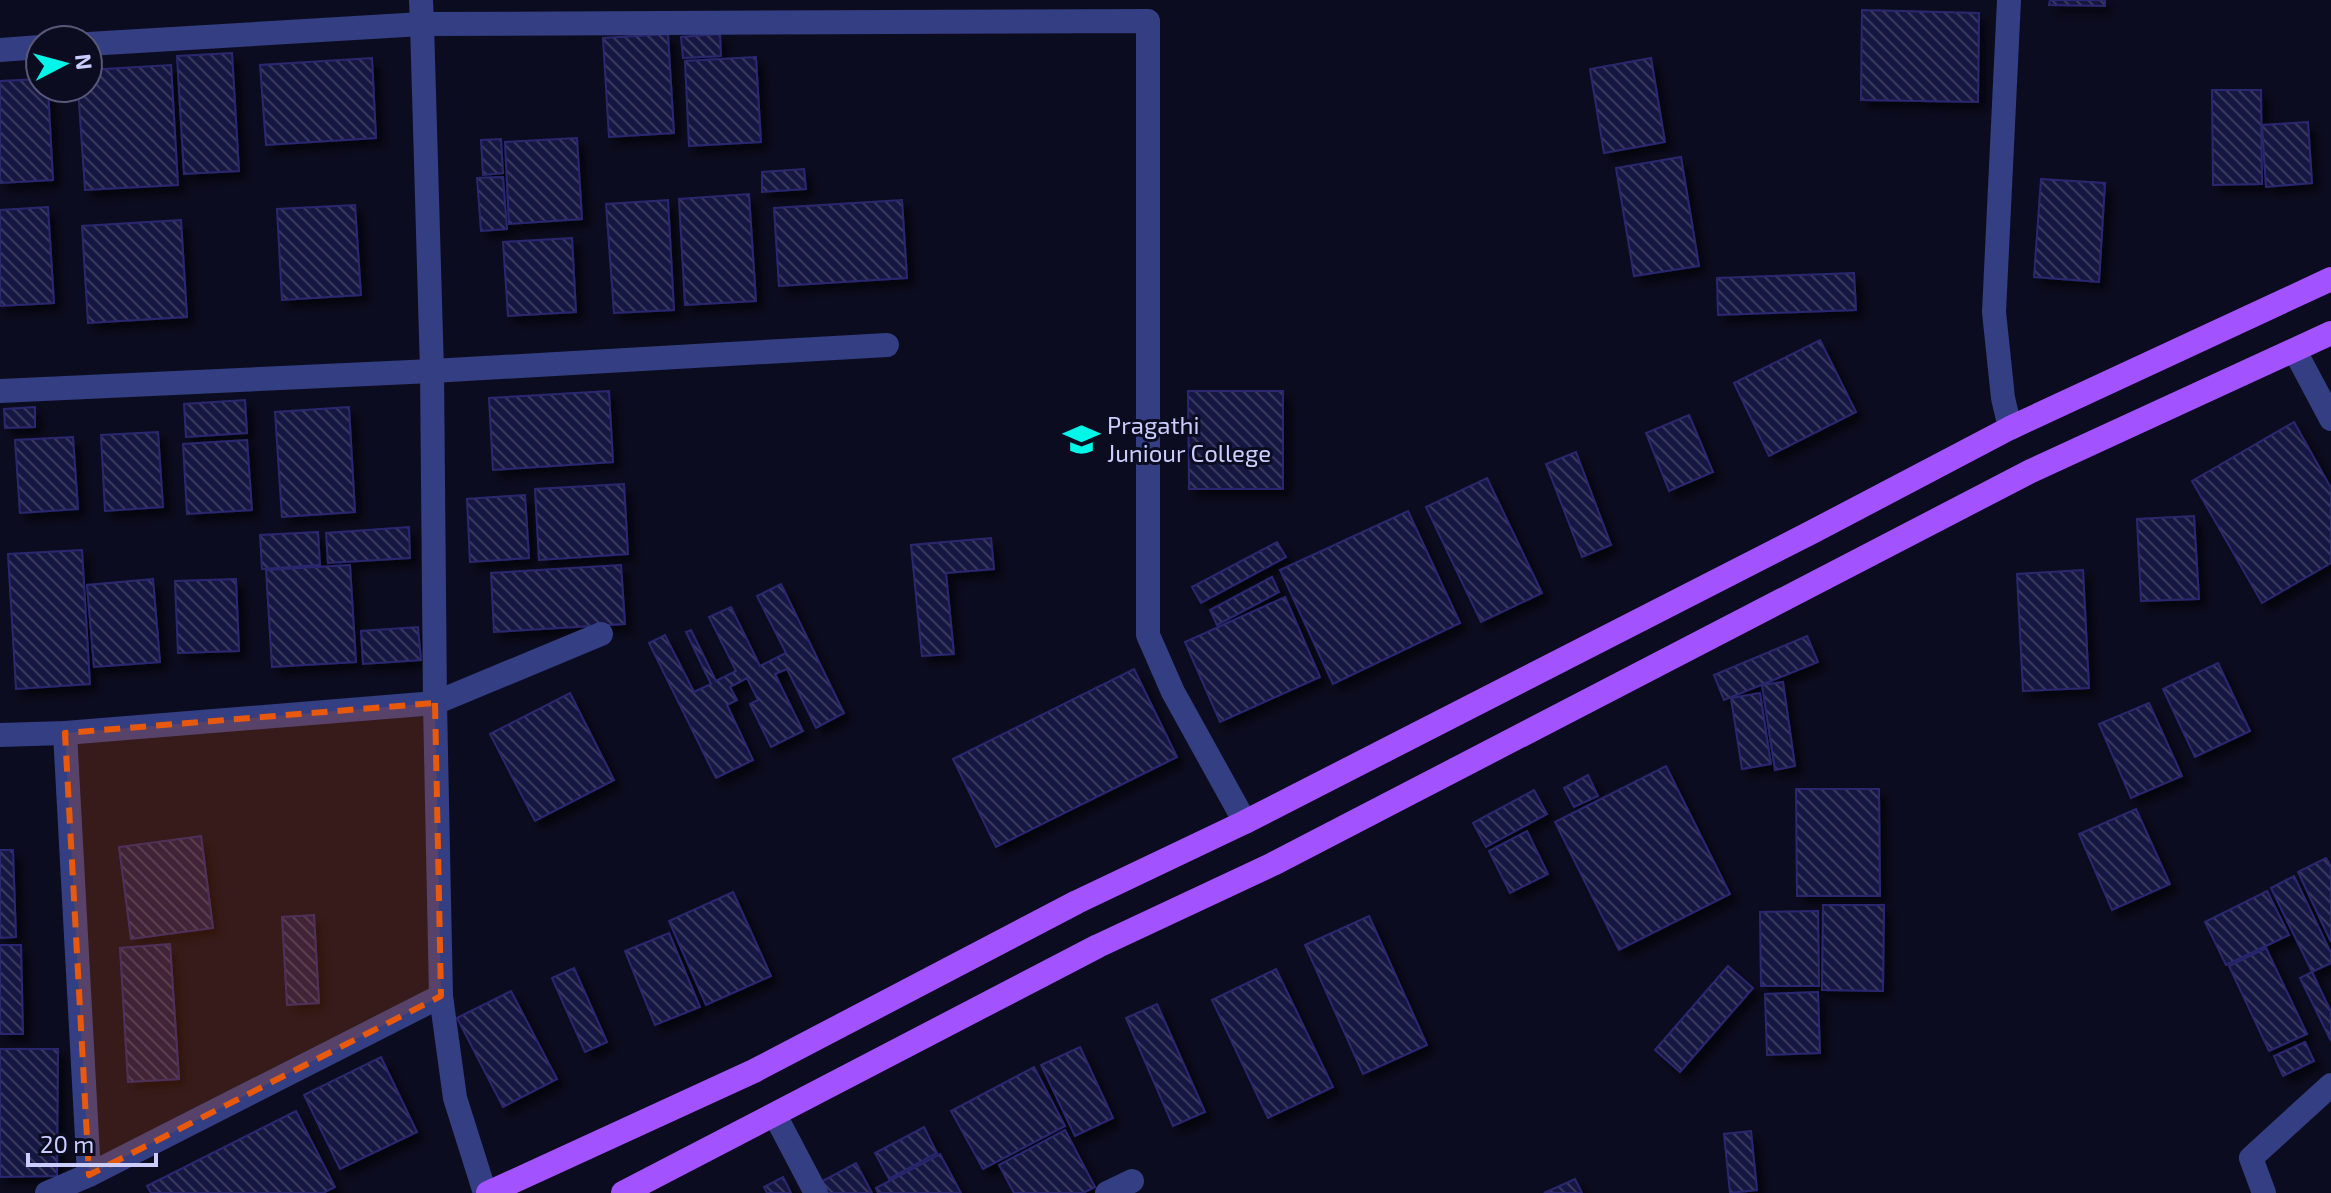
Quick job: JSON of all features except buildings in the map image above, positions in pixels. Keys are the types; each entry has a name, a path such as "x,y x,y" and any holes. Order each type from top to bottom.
{"main road":[{"path":"486,1193 754,1071 1077,902 1245,822 2010,428 2331,279"},
{"path":"623,1193 1098,946 1273,864 2031,471 2331,333"}],"street":[{"path":"2009,0 1994,312 2003,398 2010,428"},
{"path":"104,42 421,12 1147,10 1148,635 1173,692 1245,822"},
{"path":"421,12 432,371 441,996 455,1098 486,1193"},
{"path":"0,50 24,48"},
{"path":"0,391 432,371 887,345"},
{"path":"2295,351 2331,419"},
{"path":"0,735 65,733 435,703 601,634"},
{"path":"65,733 89,1175"},
{"path":"47,1193 89,1175 441,996"},
{"path":"2264,1193 2251,1158 2331,1085"},
{"path":"775,1115 816,1193"},
{"path":"1107,1193 1132,1181"}],"highlighted area":[{"path":"435,703 441,996 89,1175 65,733"}],"place":[{"name":"Pragathi Juniour College","path":"1081,440"}]}
